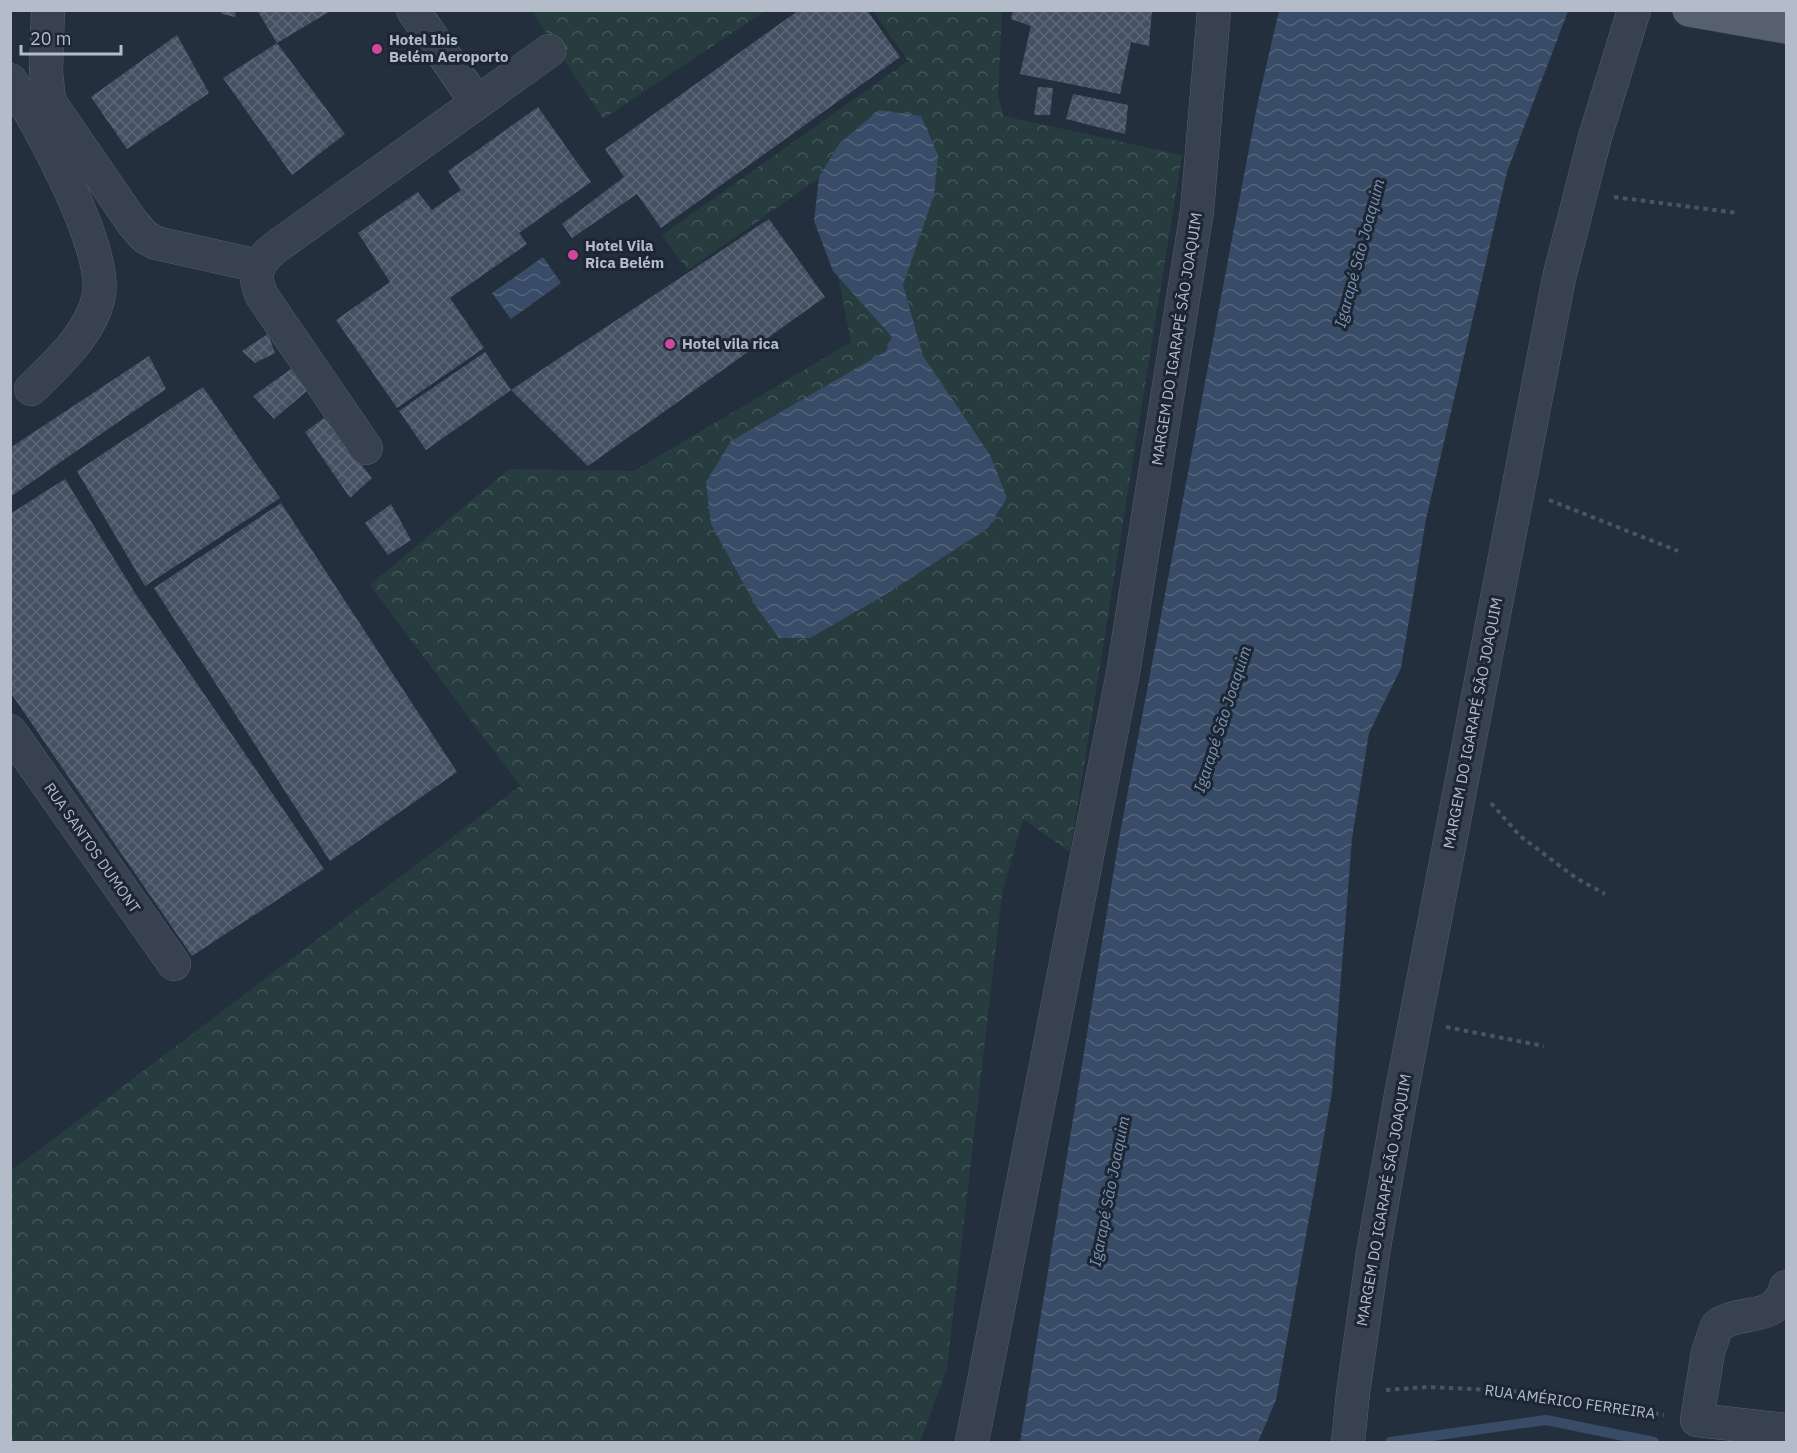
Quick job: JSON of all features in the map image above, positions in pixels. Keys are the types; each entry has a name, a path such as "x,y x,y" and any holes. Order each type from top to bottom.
{"main road":[{"path":"1689,10 1786,27"}],"street":[{"path":"48,10 46,71 50,101 132,222 145,237 156,243 259,266"},
{"path":"413,10 477,102"},
{"name":"MARGEM DO IGARAPÉ SÃO JOAQUIM","path":"972,1443 1125,661 1197,211 1214,10"},
{"name":"MARGEM DO IGARAPÉ SÃO JOAQUIM","path":"1348,1443 1373,1253 1559,278 1595,137 1634,10"},
{"path":"366,448 262,296 256,281 259,266 263,258 276,247 549,51"},
{"path":"10,80 62,173 90,237 98,270 100,293 94,313 65,357 32,389"},
{"name":"RUA SANTOS DUMONT","path":"10,731 174,964"},
{"path":"1786,1287 1780,1301 1770,1310 1756,1315 1731,1318 1717,1326 1708,1352 1697,1420 1786,1430"}],"path":[{"path":"1581,193 1738,213"},
{"path":"1518,488 1678,551"},
{"path":"1464,771 1520,836 1576,878 1605,894"},
{"path":"1416,1022 1544,1046"},
{"name":"RUA AMÉRICO FERREIRA","path":"1353,1393 1428,1387 1513,1391 1697,1420"}],"green space":[{"path":"532,11 765,11 603,119"},
{"path":"873,11 1002,11 998,97 1004,116 1182,155 1070,852 1023,819 1002,894 947,1368 920,1442 11,1442 11,1171 520,786 370,585 509,469 634,471 851,342 819,178 688,270 662,235 908,61"}],"water":[{"name":"Igarapé São Joaquim","path":"1279,11 1568,11 1507,172 1426,519 1401,668 1369,733 1352,838 1332,1092 1276,1400 1258,1442 1020,1442 1119,839 1258,101"},
{"path":"879,110 921,116 938,155 934,195 903,285 923,356 990,455 1007,498 988,528 886,594 810,638 779,638 757,608 711,524 706,482 731,441 886,351 892,337 833,271 814,221 819,177 839,144"},
{"path":"543,257 561,283 511,319 492,293"}],"building":[{"path":"219,10 236,10 235,17 222,14"},
{"path":"257,10 332,10 277,43"},
{"path":"799,10 867,10 900,57 661,228 637,194 572,238 562,224 624,177 605,149"},
{"path":"1013,10 1152,10 1149,46 1131,42 1120,94 1020,74 1031,26 1011,19"},
{"path":"177,35 209,93 127,149 91,97"},
{"path":"277,43 345,134 292,175 223,78"},
{"path":"1038,87 1053,88 1050,115 1034,115"},
{"path":"1073,94 1128,105 1125,134 1066,119"},
{"path":"538,107 591,182 519,233 527,244 450,298 484,348 397,408 336,320 390,282 358,233 418,192 432,210 461,190 448,171"},
{"name":"Hotel vila rica","path":"769,219 825,297 588,466 511,390"},
{"path":"268,334 275,353 255,363 242,351"},
{"path":"485,352 511,390 426,450 399,411"},
{"path":"149,356 166,389 10,497 10,448"},
{"path":"291,369 307,391 274,419 253,396"},
{"path":"203,387 280,498 145,586 77,471"},
{"path":"324,418 372,478 350,498 305,432"},
{"path":"65,479 135,593 324,869 192,956 10,692 10,514"},
{"path":"281,503 457,772 330,861 154,588"},
{"path":"391,504 411,540 388,555 365,523"}],"waterway":[{"path":"1390,1442 1546,1420 1654,1442"}],"place":[{"name":"Hotel Ibis Belém Aeroporto","path":"377,49"},
{"name":"Hotel Vila Rica Belém","path":"573,255"},
{"name":"Hotel vila rica","path":"670,344"}]}
